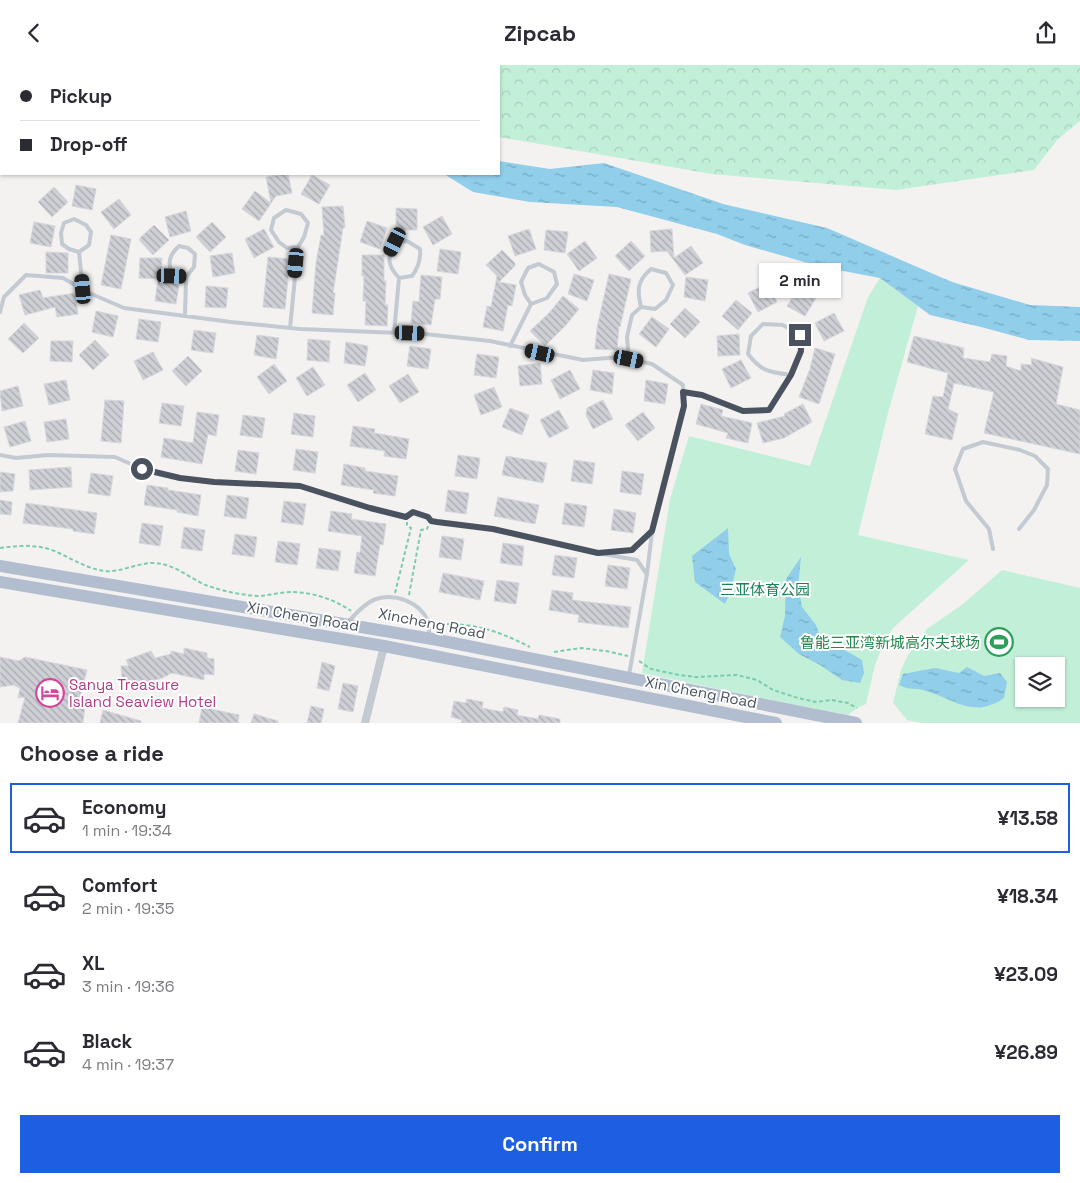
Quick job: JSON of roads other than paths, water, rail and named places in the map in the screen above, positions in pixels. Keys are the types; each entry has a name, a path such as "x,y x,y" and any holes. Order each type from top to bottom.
{"main road":[{"name":"Xincheng Road","path":"0,566 346,624 429,632 629,679 856,723"},
{"name":"Xin Cheng Road","path":"0,582 384,646 776,723"}],"street":[{"path":"365,723 384,646"}],"lane":[{"path":"290,328 298,247 304,237 308,223 301,214 286,210 274,218 271,230 287,248 298,247"},
{"path":"74,219 86,225 92,232 89,245 80,252 70,249 62,243 61,233 64,223 74,219"},
{"path":"407,241 420,249 421,257 417,270 412,276 400,278 391,269 389,253 395,242 407,241"},
{"path":"185,316 186,277 194,267 194,255 188,248 179,246 170,254 169,268 172,276 186,277"},
{"path":"80,252 83,289"},
{"path":"510,346 531,304 547,298 557,283 554,272 539,265 528,268 521,282 525,295 531,304"},
{"path":"629,359 627,337 632,315 641,307 655,309 666,300 673,285 666,273 651,269 642,277 638,293 641,307"},
{"path":"0,311 4,297 26,275 63,279 124,308 290,328 425,334 481,340 583,360 620,357 652,364 683,385 684,406 652,531 647,574 629,679"},
{"path":"394,333 400,278"},
{"path":"683,392 702,395 743,411 769,410 791,375 801,351 800,335 783,325 763,324 751,337 748,354 757,367 771,372 791,375"},
{"path":"993,549 989,529 966,501 956,469 963,449 982,443 1020,450 1034,456 1048,469 1047,485 1034,510 1019,529"},
{"path":"0,455 16,458 48,455 115,457 142,469 180,478 214,482 300,486 406,517 413,512 437,522 493,529 636,560 647,574"},
{"path":"598,553 632,550 652,531"},
{"path":"346,624 355,614 376,599 394,597 408,600 419,609 429,623 429,632"}],"water":[{"path":"500,161 550,169 604,163 723,204 827,228 952,282 1030,305 1080,307 1080,341 1029,340 930,315 880,278 822,267 745,245 717,234 617,207 530,202 473,192 446,175 500,175"},
{"path":"728,528 729,554 736,569 725,604 695,582 692,556"},
{"path":"801,557 798,587 802,607 816,625 822,643 843,649 862,660 864,673 860,683 842,680 799,654 780,637 785,616 786,579"},
{"path":"967,667 984,676 1000,673 1007,682 1004,698 983,707 965,706 922,690 899,685 903,674 935,668 959,673"}],"place":[{"name":"鲁能三亚湾新城高尔夫球场","path":"999,642"},
{"name":"Sanya Treasure Island Seaview Hotel","path":"50,693"}],"park label":[{"name":"三亚体育公园","path":"765,589"}]}
